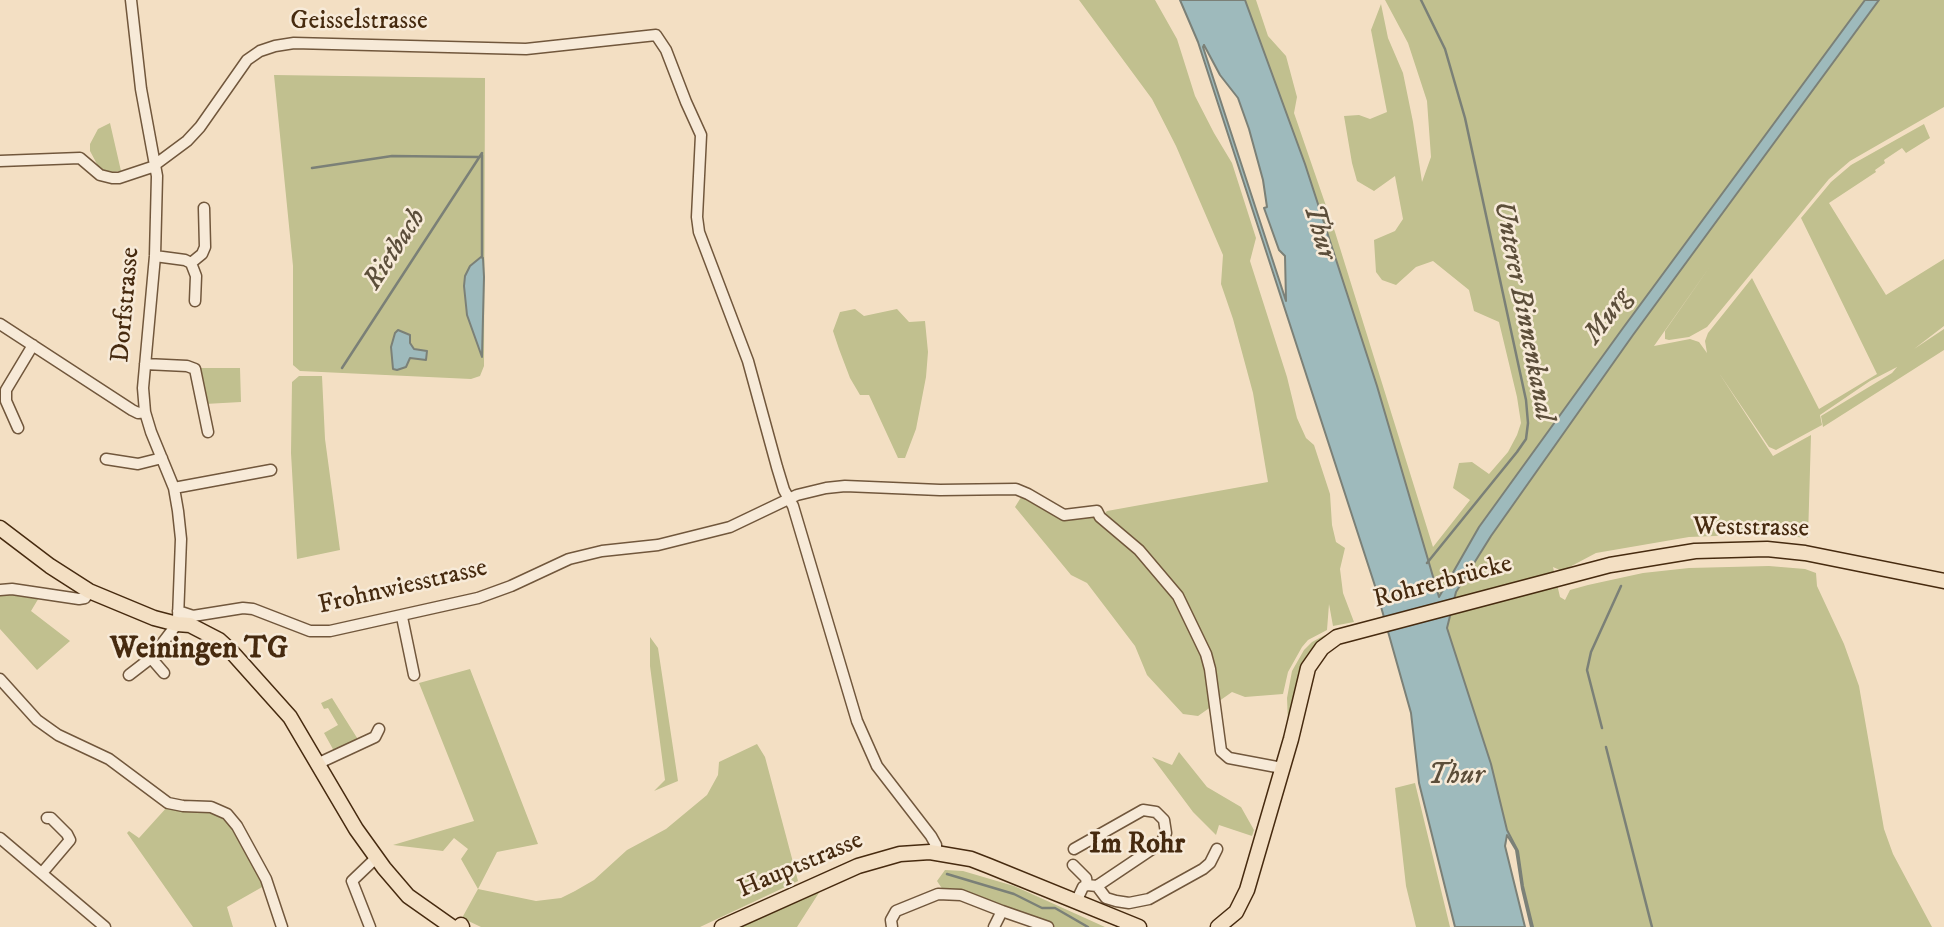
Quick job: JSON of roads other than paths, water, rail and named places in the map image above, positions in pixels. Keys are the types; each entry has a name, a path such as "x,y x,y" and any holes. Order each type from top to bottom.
{"main road":[{"path":"0,528 44,562 89,591 127,608 181,617 190,625 219,640 285,710 356,829 380,863 408,895 456,926"},
{"name":"Weststrasse","path":"1557,579 1665,555 1745,549 1825,556 1944,581"},
{"name":"Rohrerbrücke","path":"1282,768 1308,668 1316,654 1328,643 1342,636 1557,579"},
{"path":"1218,927 1236,912 1244,896 1282,768"},
{"name":"Hauptstrasse","path":"722,927 858,866 900,854 936,853 971,859 1139,927"}],"street":[{"name":"Dorfstrasse","path":"131,0 142,99 156,164 155,256 143,388 145,412 151,432 174,488 181,538 181,617"},
{"name":"Geisselstrasse","path":"0,161 80,158 100,175 112,178 119,178 156,164 187,141 200,127 247,61 260,51 275,46 294,43 526,49 656,35 666,50 701,135 697,217 699,232 748,361 776,467 789,498"},
{"path":"191,263 202,254 205,247 204,208"},
{"path":"155,256 191,263 196,276 195,301"},
{"path":"0,324 132,410 145,412"},
{"path":"18,428 6,401 6,390 33,345"},
{"path":"145,364 187,366 195,369 208,432"},
{"path":"106,459 138,464 162,458"},
{"path":"174,488 271,470"},
{"name":"Frohnwiesstrasse","path":"181,617 253,609 316,632 402,617 478,598 569,559 602,551 658,545 730,527 805,493 845,486 940,490 1016,489 1065,515 1097,511 1160,572 1188,614 1210,669 1221,751 1229,758 1282,768"},
{"path":"789,498 866,744 881,773 932,836 936,843 936,853"},
{"path":"0,590 26,590 79,599 85,598 89,591"},
{"path":"129,675 151,658 181,617"},
{"path":"402,617 414,675"},
{"path":"151,658 164,673"},
{"path":"0,679 37,720 58,735 108,759 168,803 211,807 227,814 237,826 266,878 282,927"},
{"path":"319,763 375,737 379,729"},
{"path":"1074,849 1143,810 1156,812 1164,820 1166,832 1161,843 1080,891 1076,902"},
{"path":"42,873 70,840 68,834 51,818 47,818"},
{"path":"0,838 105,927"},
{"path":"1073,864 1106,898 1129,903 1149,899 1203,869 1210,863 1217,849"},
{"path":"370,927 352,881 380,863"},
{"path":"892,927 891,920 896,911 943,894 961,895 1048,927"},
{"path":"993,927 1002,911"}],"water":[{"name":"Thur","path":"1180,0 1245,0 1305,164 1377,386 1439,597 1479,527 1623,328 1865,0 1879,0 1633,335 1491,536 1456,592 1447,628 1491,764 1507,830 1518,851 1533,927 1522,889 1516,850 1507,835 1505,846 1525,927 1455,927 1419,783 1411,713 1376,589 1198,42","holes":["1204,45 1220,75 1238,98 1249,129 1263,180 1267,207 1264,208 1279,250 1285,256 1286,301"]},
{"path":"481,257 484,277 482,357 467,315 464,286 470,266"},
{"path":"398,330 410,335 410,343 414,349 427,351 426,360 410,358 406,367 393,369 391,347"}],"waterway":[{"name":"Unterer Binnenkanal","path":"1421,0 1445,49 1465,118 1526,400 1528,423 1526,439 1517,452 1427,563"},
{"name":"Rietbach","path":"342,368 482,153"},
{"path":"482,155 482,257"},
{"path":"312,168 392,156 479,157"},
{"path":"1602,728 1587,670 1591,652 1621,586"},
{"path":"1606,747 1652,927"},
{"path":"947,874 1014,894 1042,908 1055,908 1088,927"}],"district":[{"name":"Weiningen TG","path":"199,651"},
{"name":"Im Rohr","path":"1137,846"}],"water label":[{"name":"Murg","path":"1609,317"}]}
